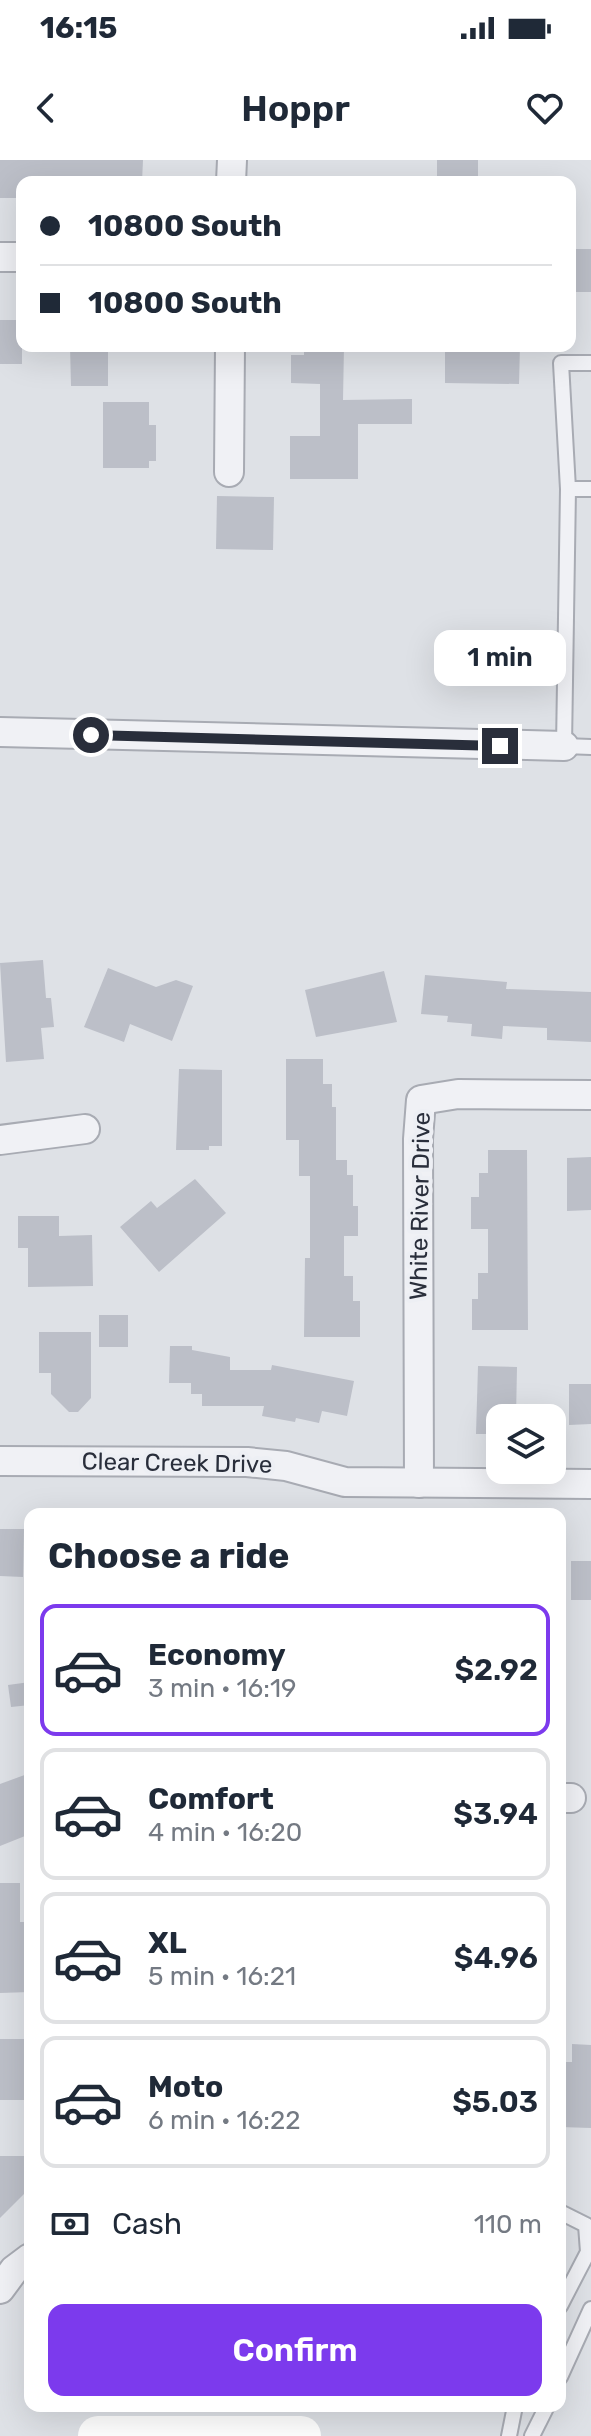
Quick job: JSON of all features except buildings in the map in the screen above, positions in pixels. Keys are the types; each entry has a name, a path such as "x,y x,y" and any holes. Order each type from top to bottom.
{"street":[{"path":"229,472 230,352"},
{"path":"0,732 577,747"},
{"name":"White River Drive","path":"419,1483 418,1139 421,1100 458,1094 591,1095"},
{"path":"0,1140 85,1129"},
{"name":"Clear Creek Drive","path":"0,1461 256,1462 286,1466 345,1482 591,1484"},
{"path":"0,2289 24,2262"},
{"path":"98,2436 301,2436"}],"lane":[{"path":"577,747 561,363 591,363"},
{"path":"568,489 591,489"},
{"path":"566,2215 586,2225 588,2252 566,2294"},
{"path":"566,2364 591,2309"},
{"path":"509,2436 514,2412"},
{"path":"532,2436 544,2412"}],"route":[{"path":"91,735 500,746"}]}
